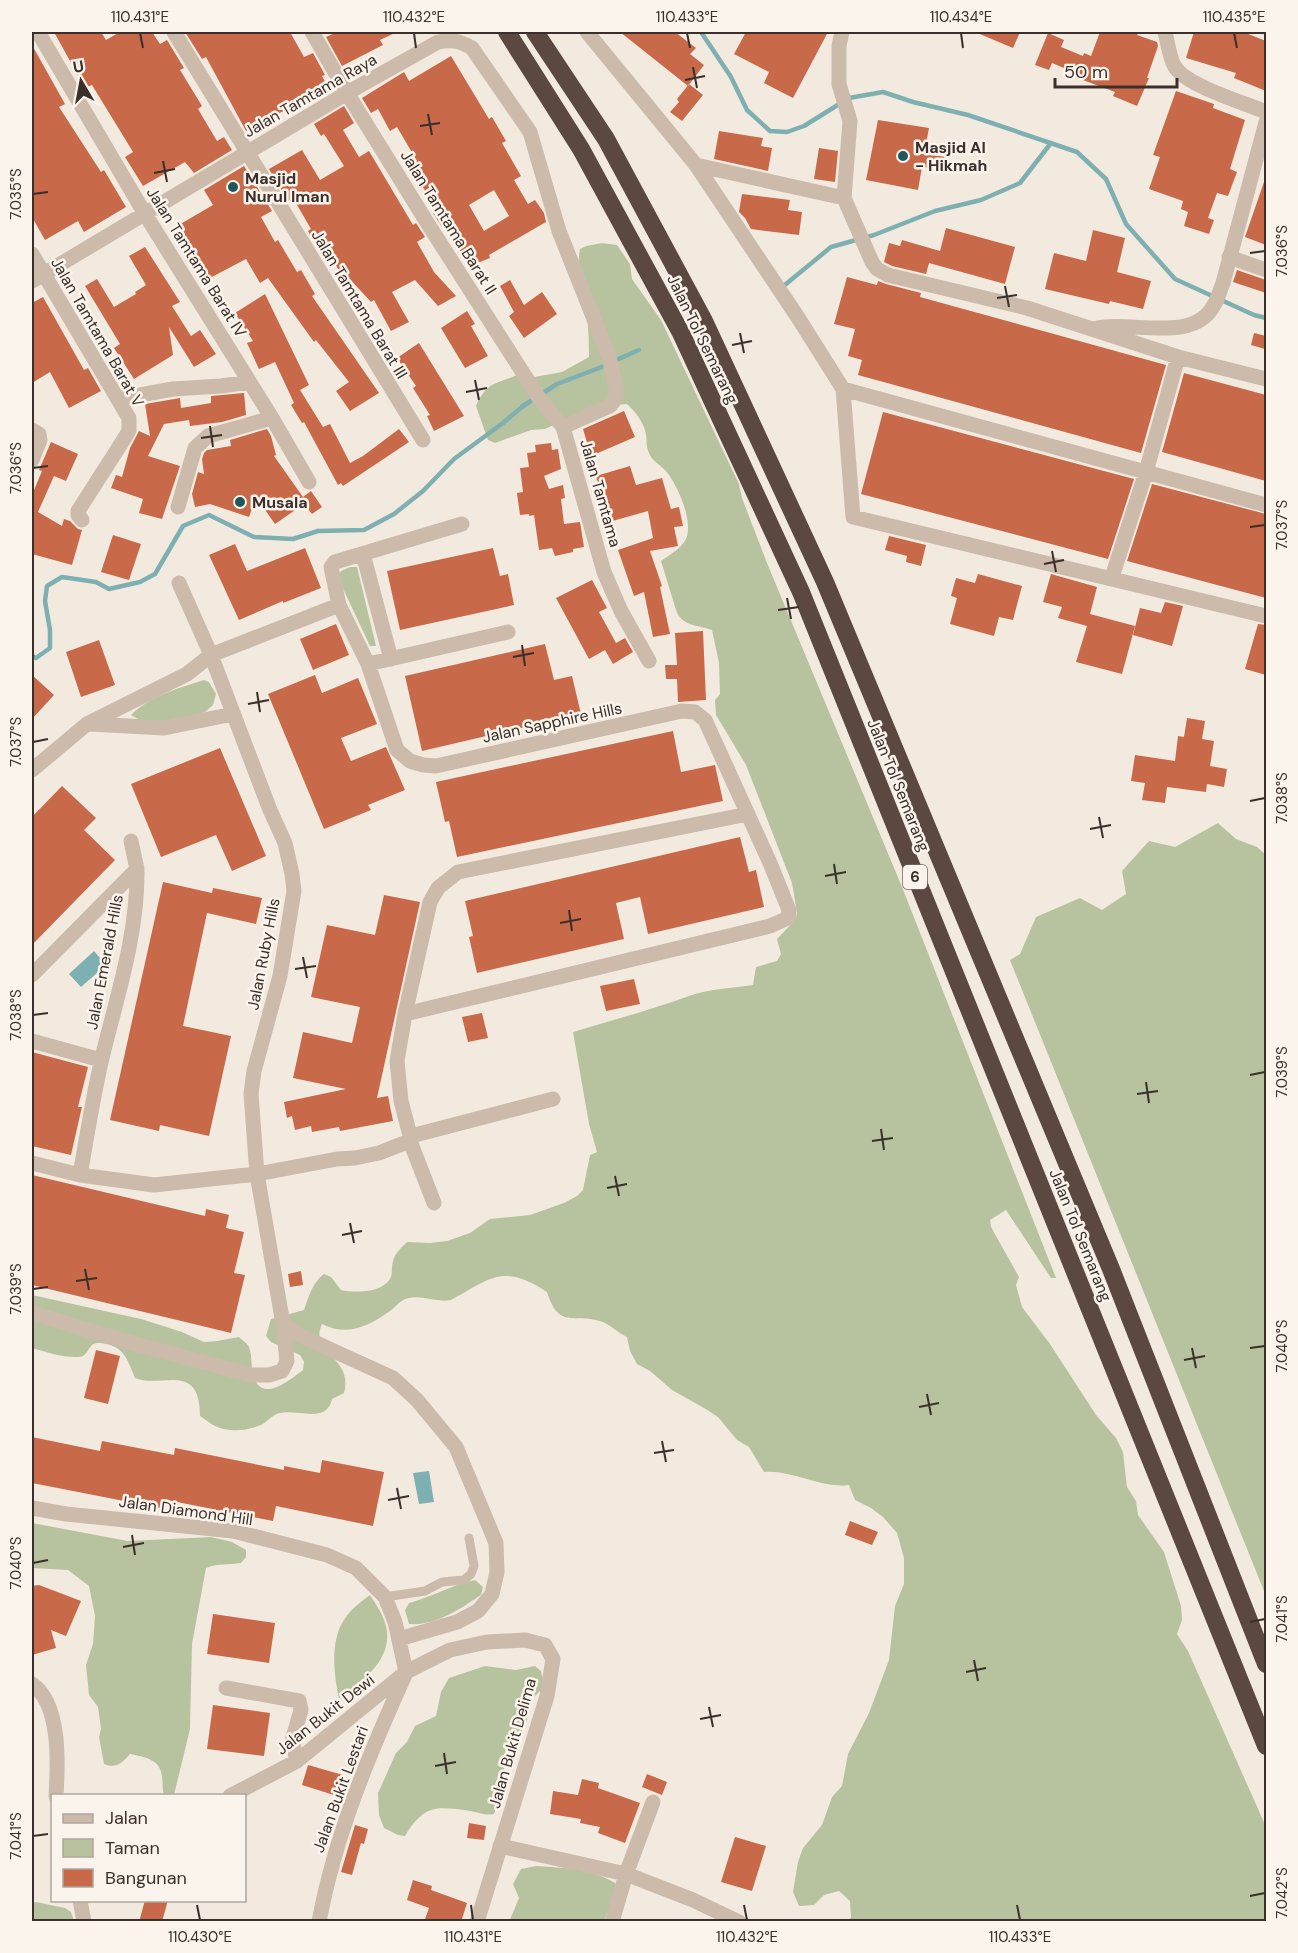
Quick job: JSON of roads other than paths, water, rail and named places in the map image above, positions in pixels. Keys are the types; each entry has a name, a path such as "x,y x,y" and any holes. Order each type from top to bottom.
{"highway":[{"name":"Jalan Tol Semarang","path":"507,32 581,149 681,333 801,592 1266,1746"},
{"name":"Jalan Tol Semarang","path":"535,32 606,139 704,321 825,582 1111,1269 1266,1664"}],"street":[{"name":"Jalan Tamtama Barat IV","path":"38,32 145,214 272,417 309,482"},
{"name":"Jalan Tamtama Barat III","path":"174,32 423,441"},
{"name":"Jalan Tamtama Barat II","path":"312,32 346,93 538,396 563,427"},
{"path":"587,32 696,165 843,389 852,514 855,518 1112,577 1266,616"},
{"path":"842,32 839,46 839,84 850,121 844,198 877,269 888,275 1027,308 1178,357 1266,379"},
{"path":"1165,32 1172,61 1184,77 1266,112"},
{"name":"Jalan Tamtama Raya","path":"37,277 346,93 438,42 460,41 471,48 530,132 559,231 610,363"},
{"path":"1091,329 1113,325 1166,329 1183,326 1200,320 1214,307 1223,283 1266,122"},
{"path":"696,165 844,198"},
{"name":"Jalan Tamtama Barat V","path":"32,254 37,277 128,413 129,430 78,511 78,516 82,520"},
{"path":"1229,257 1266,270"},
{"path":"1112,577 1146,472 1178,357"},
{"name":"Jalan Tamtama","path":"610,363 616,398 610,406 563,427 604,572 621,611 649,661"},
{"path":"118,399 173,389 221,386 249,381"},
{"path":"843,389 1266,505"},
{"path":"178,507 195,448 199,442 208,436 272,417"},
{"path":"32,430 41,438 32,460"},
{"name":"Jalan Sapphire Hills","path":"405,1014 689,947 781,922 788,918 789,910 705,720 695,712 682,711 436,766 410,761 397,750 368,664 339,605 331,567 335,562 462,524"},
{"path":"363,554 391,659"},
{"name":"Jalan Ruby Hills","path":"179,583 211,656 285,843 294,891 280,976 257,1061 251,1094 257,1174"},
{"path":"32,770 87,724 187,675 211,656 339,605"},
{"path":"368,664 508,632"},
{"path":"87,724 164,728 233,714"},
{"path":"434,1203 410,1138 401,1101 398,1061 405,1014 430,902 438,888 459,872 748,814"},
{"name":"Jalan Emerald Hills","path":"80,1175 101,1060 123,976 133,922 137,869 131,841"},
{"name":"Jalan Emerald Hills","path":"32,975 137,869"},
{"path":"32,1041 101,1060"},
{"path":"32,1163 80,1175 154,1185 257,1174 379,1153 410,1138 554,1099"},
{"path":"32,1313 251,1375 269,1375 282,1371 287,1361 283,1324 257,1174"},
{"path":"283,1324 301,1336 393,1378 417,1400 456,1447 496,1543 497,1572 492,1594 478,1611 457,1622 399,1639"},
{"name":"Jalan Diamond Hill","path":"32,1508 66,1514 233,1531 327,1555 356,1568 385,1597"},
{"path":"385,1597 395,1622 406,1672"},
{"name":"Jalan Bukit Delima","path":"406,1672 450,1650 487,1642 525,1640 545,1646 553,1659 547,1696 477,1922"},
{"name":"Jalan Bukit Dewi","path":"234,1794 297,1761 406,1672"},
{"name":"Jalan Bukit Lestari","path":"319,1922 328,1873 365,1765 406,1672"},
{"path":"32,1684 38,1689 45,1702 55,1731 56,1794"},
{"path":"226,1688 299,1701 302,1706 291,1741 297,1761"},
{"path":"612,1922 626,1874 653,1802"},
{"path":"500,1846 626,1874 693,1900 739,1922"},
{"path":"80,1902 84,1922"}],"lane":[{"path":"385,1597 425,1591 442,1582 464,1580 471,1574 474,1566 469,1538"}],"water":[{"path":"94,951 106,965 81,987 69,974"},
{"path":"429,1471 434,1502 419,1504 413,1473"}],"waterway":[{"path":"701,32 731,77 747,110 770,131 787,132 804,126 849,98 883,92 913,102 968,115 1077,152 1106,179 1126,224 1175,279 1254,315 1266,318"},
{"path":"786,284 831,247 874,235 935,211 981,200 1020,183 1051,143"},
{"path":"614,361 639,350"},
{"path":"32,656 36,658 50,648 50,630 45,601 47,586 62,577 96,582 109,589 140,582 155,574 183,526 209,515 254,537 293,539 318,531 364,530 394,514 423,491 454,459 523,406 557,384 607,365"}],"place":[{"name":"Masjid Al - Hikmah","path":"903,156"},
{"name":"Masjid Nurul Iman","path":"233,187"},
{"name":"Musala","path":"240,502"}]}
